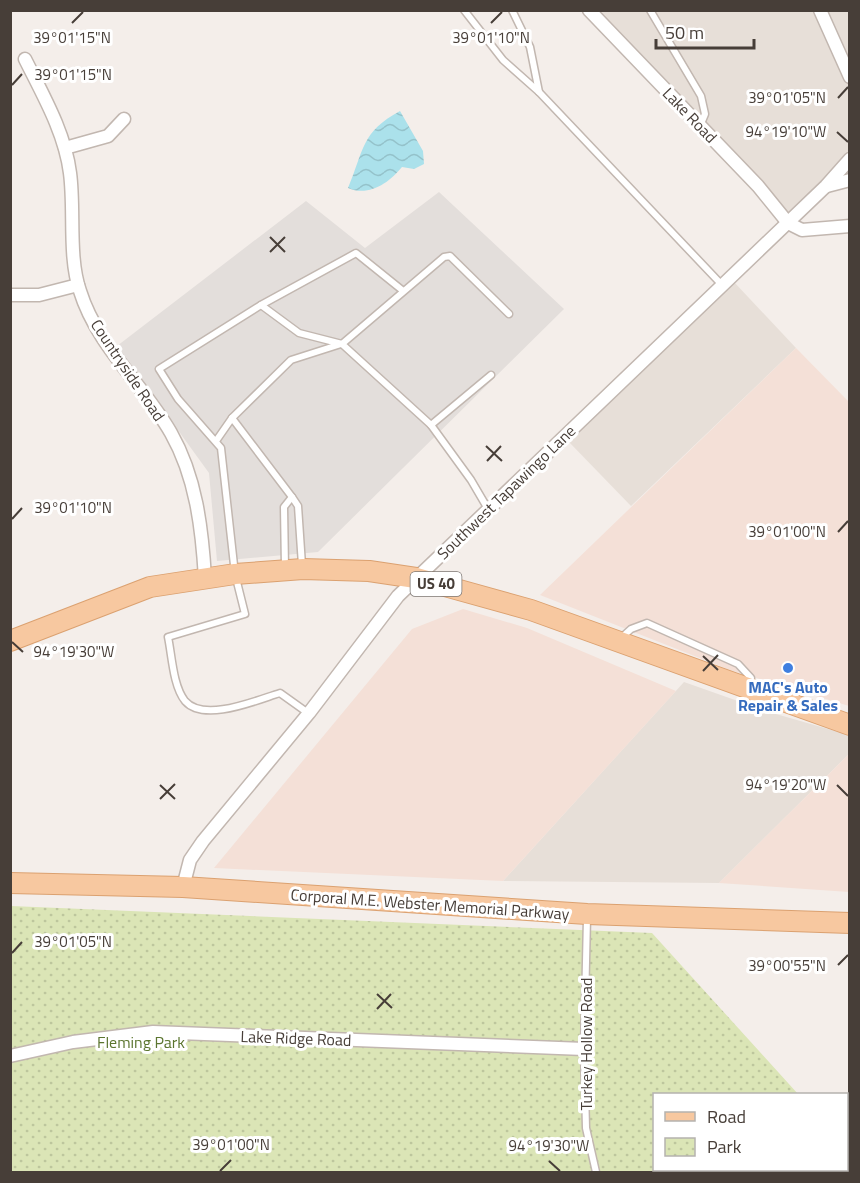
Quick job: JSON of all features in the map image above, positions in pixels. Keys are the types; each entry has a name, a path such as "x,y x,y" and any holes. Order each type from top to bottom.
{"main road":[{"name":"US 40","path":"10,641 150,587 234,574 294,569 369,571 416,578 531,610 849,725"},
{"name":"Corporal M.E. Webster Memorial Parkway","path":"10,883 183,887 587,914 849,923"}],"street":[{"name":"Lake Road","path":"589,10 758,186 788,223"},
{"path":"820,10 849,77"},
{"name":"Countryside Road","path":"25,59 65,148 70,173 78,285 98,330 170,431 181,453 191,479 202,531 205,578"},
{"path":"65,148 108,136 124,119"},
{"name":"Southwest Tapawingo Lane","path":"183,887 190,860 203,841 309,714 398,596 788,223 826,186 849,159"},
{"path":"826,186 849,180"},
{"path":"788,223 802,230 849,226"},
{"path":"10,295 39,295 78,285"},
{"name":"Lake Ridge Road","path":"10,1056 73,1042 153,1032 584,1049"}],"lane":[{"path":"464,10 503,60 539,92 722,285"},
{"path":"512,10 530,47 539,92"},
{"path":"650,10 700,96 705,114 700,126"},
{"path":"309,714 280,693 249,703 208,711 195,709 185,701 180,690 168,637 245,614 234,574 221,448 178,399 159,369 261,305 356,253 402,290"},
{"path":"216,441 232,418 291,360 342,344 402,290 444,257 450,256 509,314"},
{"path":"261,305 299,333 342,344 431,425 471,480 488,509"},
{"path":"431,425 491,375"},
{"path":"232,418 298,506 294,569"},
{"path":"292,497 284,507 294,569"},
{"path":"618,641 631,629 647,623 738,664 751,678 749,689"},
{"name":"Turkey Hollow Road","path":"587,914 584,1049 586,1128 596,1173"}],"shaded area":[{"path":"589,11 849,11 849,159 788,223"},
{"path":"439,192 564,309 318,552 217,561 209,473 117,346 306,201 365,248"},
{"path":"734,282 796,348 631,506 568,441"},
{"path":"796,348 849,402 849,706 730,670 540,595"},
{"path":"463,609 527,628 676,691 503,881 214,868 412,629"},
{"path":"684,682 769,712 849,735 849,754 719,883 503,881"},
{"path":"849,754 849,892 719,883"}],"green space":[{"name":"Fleming Park","path":"11,906 652,933 797,1093 653,1093 653,1171 848,1171 848,1149 850,1151 849,1172 11,1172"}],"water":[{"path":"400,111 423,151 424,164 414,169 402,167 385,183 371,190 348,188 365,143 378,127"}],"place":[{"name":"MAC's Auto Repair & Sales","path":"788,668"}]}
